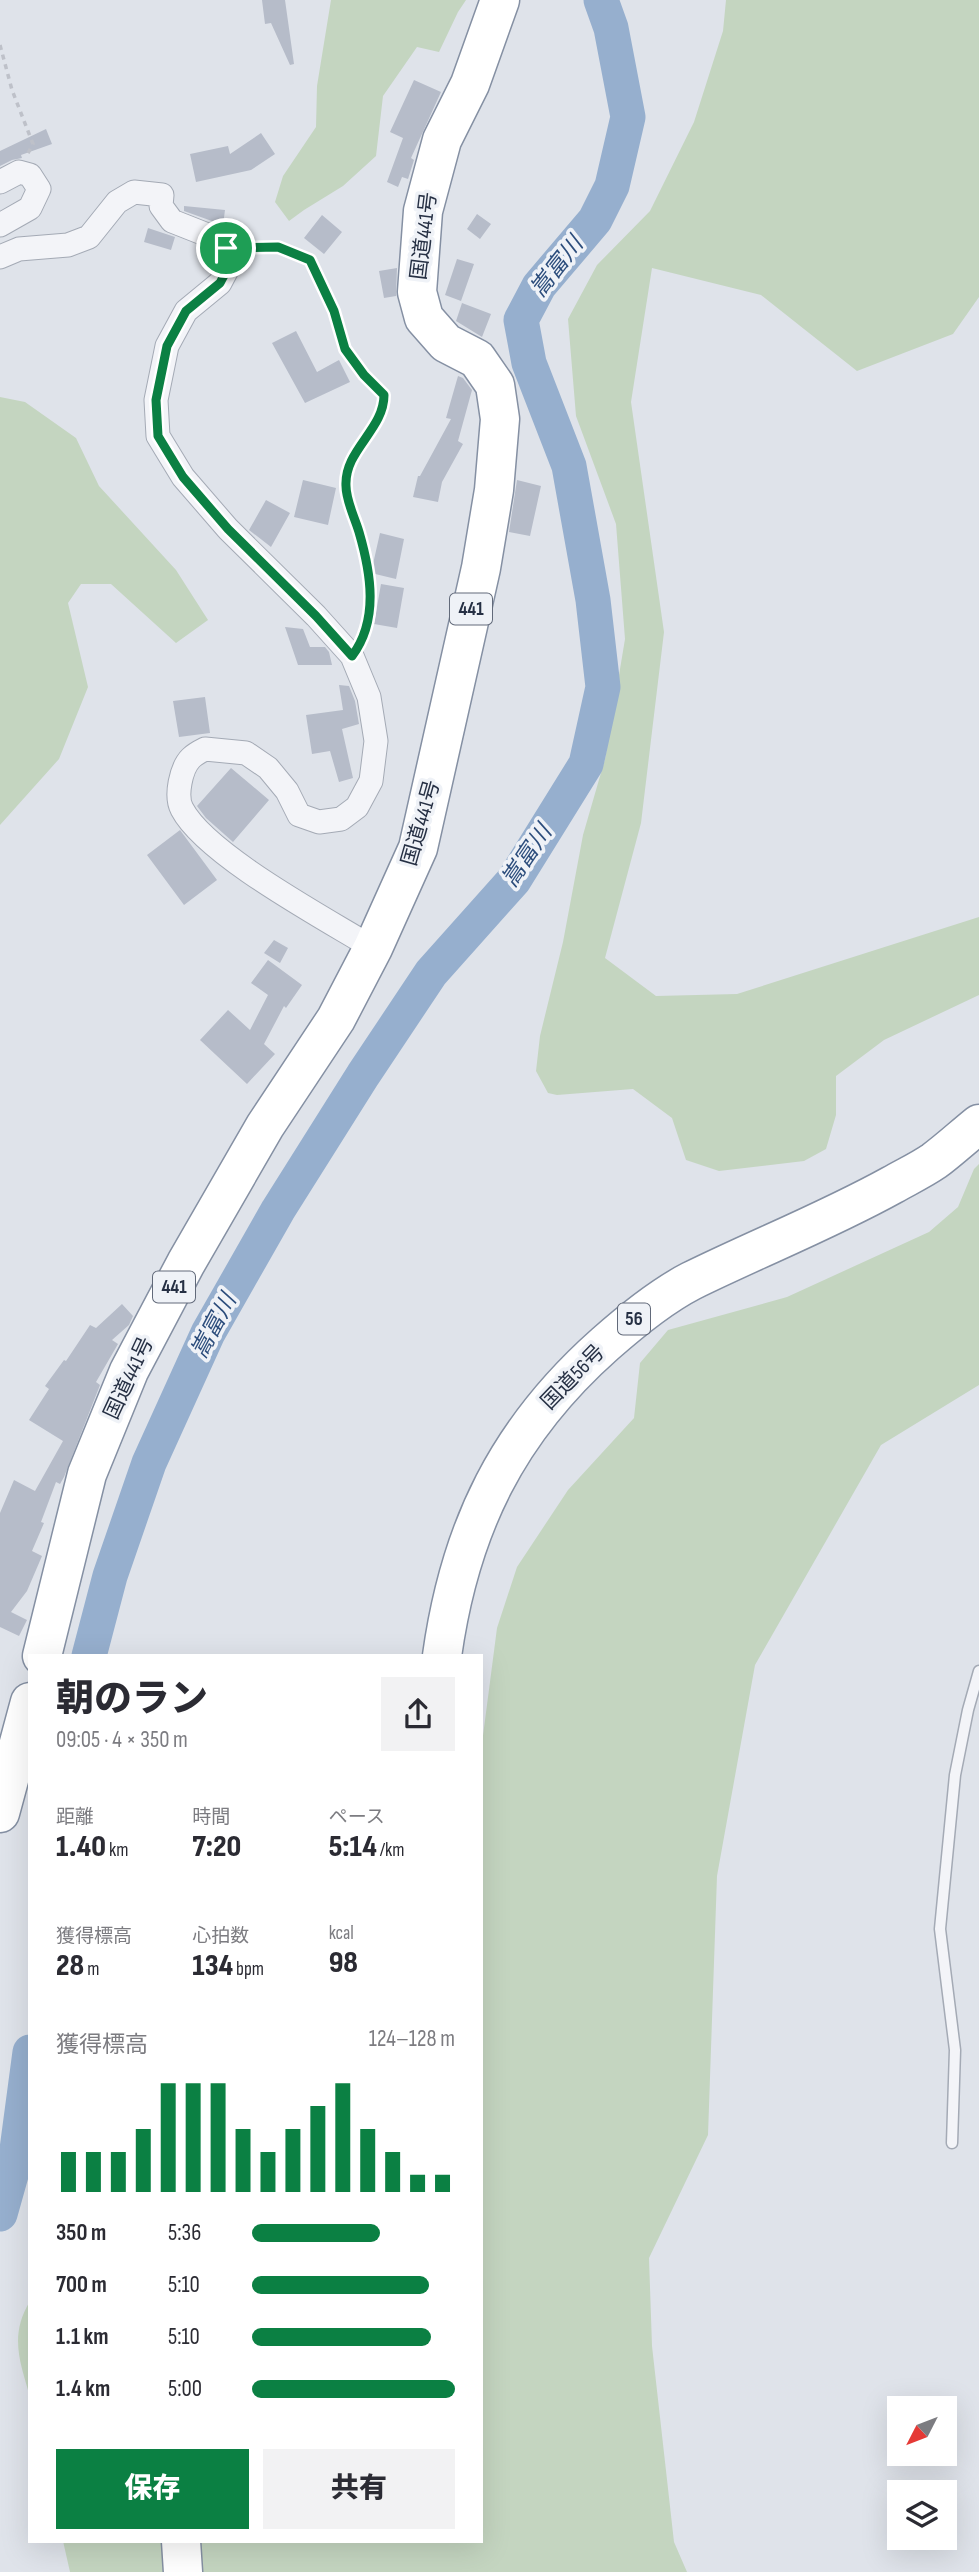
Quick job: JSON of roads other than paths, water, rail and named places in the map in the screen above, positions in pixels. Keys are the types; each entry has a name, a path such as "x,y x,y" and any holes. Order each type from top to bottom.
{"highway":[{"name":"国道441号","path":"42,1654 87,1474 129,1371 245,1160 336,1018 373,948 418,848 481,568 494,490 500,419 495,385 477,359 446,343 424,318 417,292 423,211 442,140 470,84 500,0"},
{"name":"国道56号","path":"442,1654 448,1611 464,1553 494,1483 531,1421 570,1375 629,1322 689,1283 849,1209 933,1161 979,1124"},
{"path":"0,1813 28,1709"},
{"path":"181,2543 183,2572"}],"street":[{"path":"0,225 30,208 39,189 30,175 9,177"},
{"path":"0,257 19,249 68,245 89,237 117,202 134,192 162,195 161,206 172,221 215,237 226,248 230,264 220,283 186,311 167,346 156,400 158,436 183,477 228,529 316,616 352,656 369,697 376,741 371,781 357,807 341,819 319,822 299,815 287,791 268,768 246,753 205,749 190,758 180,783 181,807 205,839 269,884 373,948"}],"lane":[{"path":"952,2143 955,2050 940,1929 955,1775 979,1671"}],"waterway":[{"name":"嵩富川","path":"90,1654 110,1576 149,1463 208,1333 278,1210 363,1075 431,973 514,880 586,764 603,687 593,600 569,466 529,363 521,320 539,286 595,220 612,186 628,117 611,28 601,0"},
{"name":"嵩富川","path":"0,2214 16,2157 28,2067"}]}
